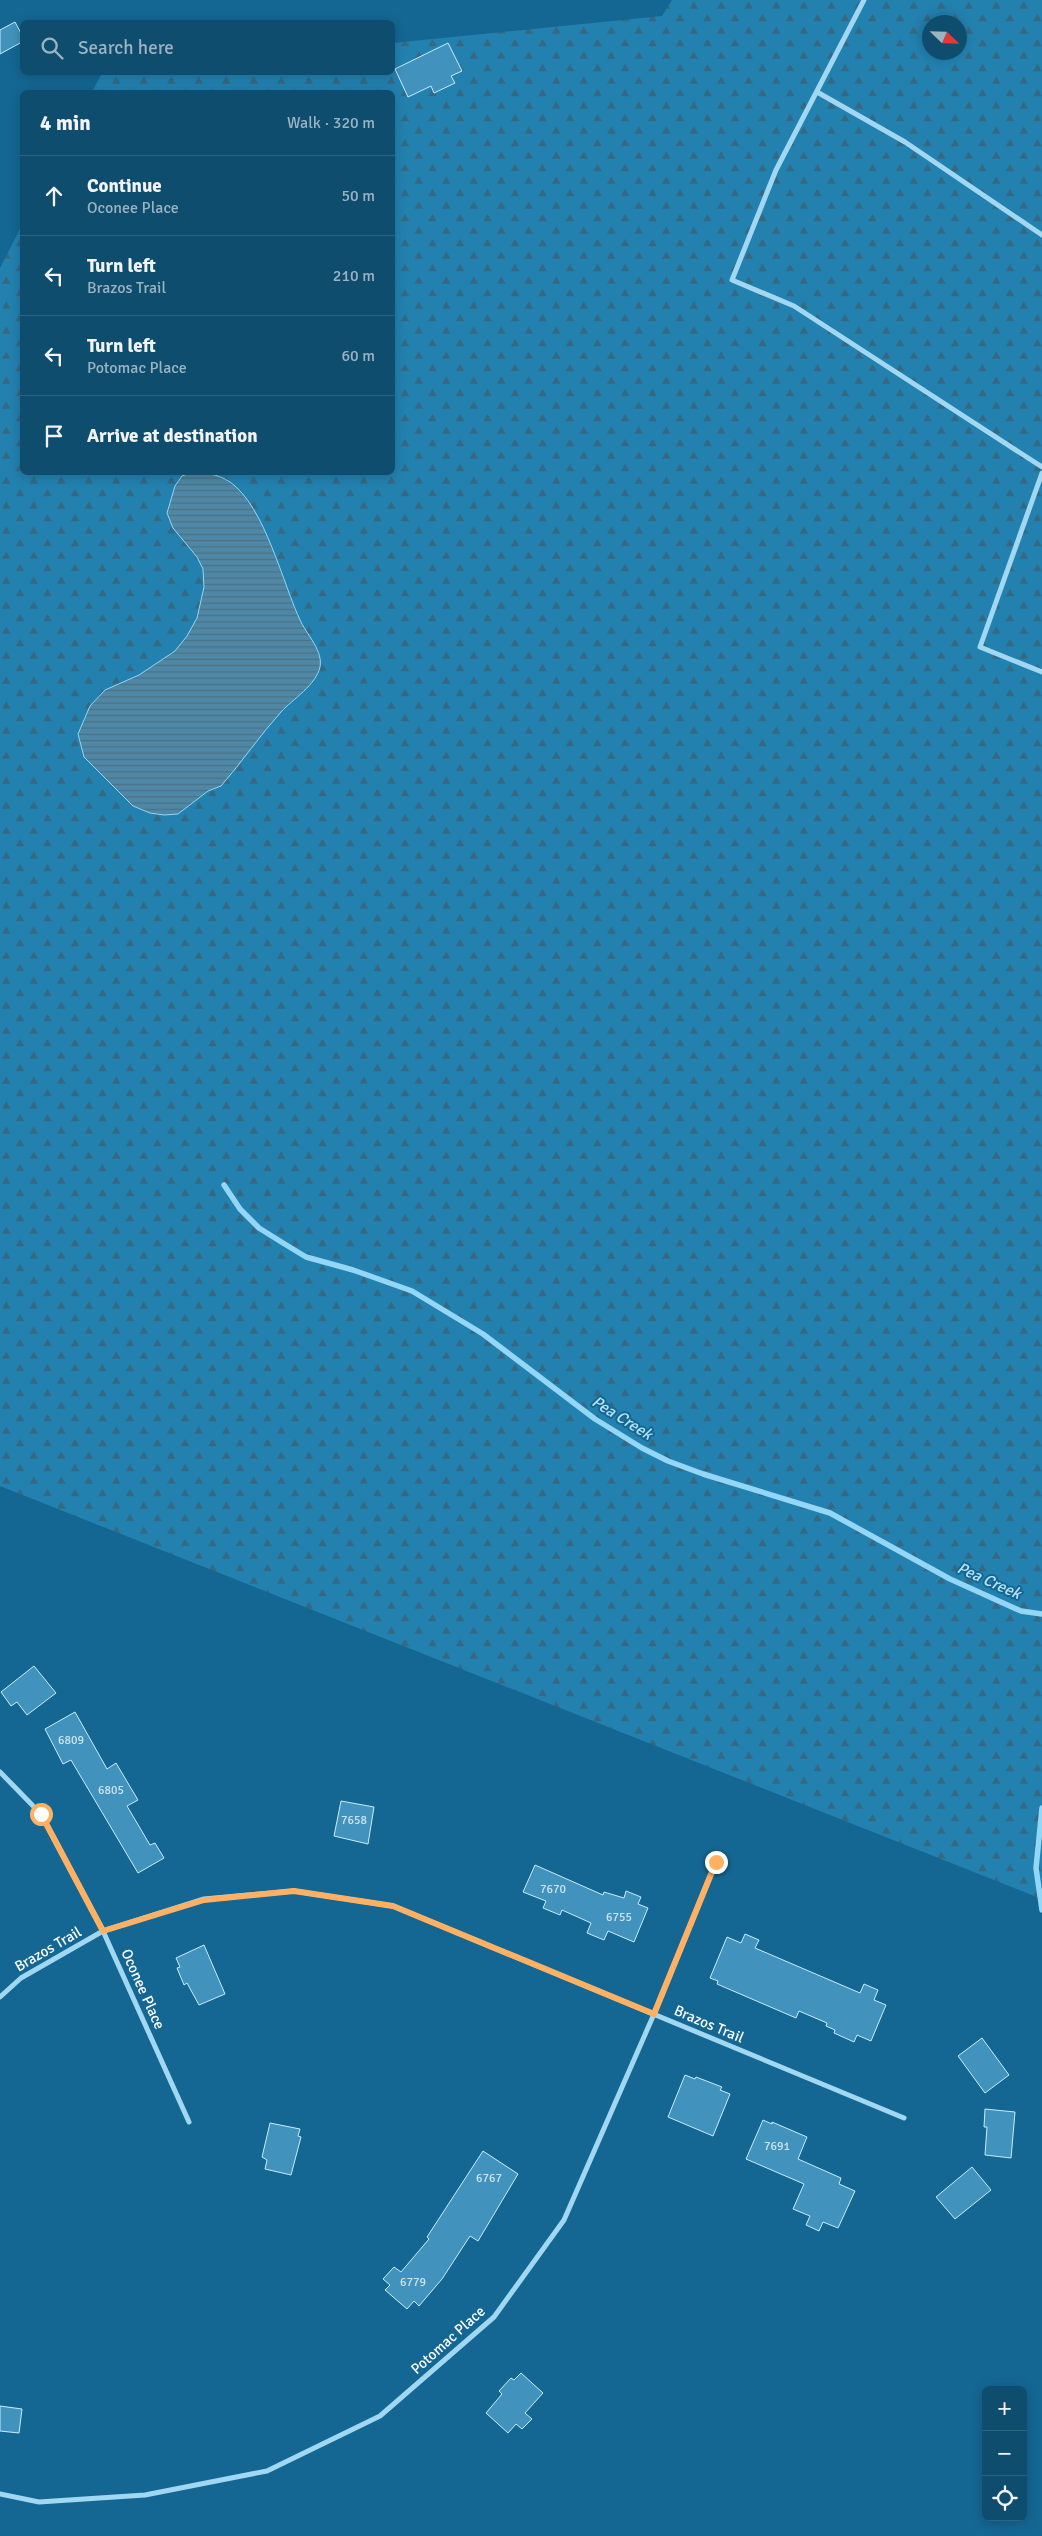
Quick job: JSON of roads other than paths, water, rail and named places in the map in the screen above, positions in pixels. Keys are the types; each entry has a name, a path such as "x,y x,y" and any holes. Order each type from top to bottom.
{"street":[{"path":"864,0 776,170 732,280 794,306 1042,467"},
{"path":"817,92 905,142 1042,235"},
{"path":"1042,473 980,647 1042,672"},
{"name":"Oconee Place","path":"0,1772 41,1814 103,1931 190,2122"},
{"name":"Potomac Place","path":"0,2494 39,2502 145,2495 267,2471 380,2416 494,2317 564,2220 654,2014 716,1862"},
{"name":"Brazos Trail","path":"0,1997 20,1978 103,1931 204,1900 294,1891 393,1906 904,2118"}],"waterway":[{"name":"Pea Creek","path":"224,1185 240,1209 259,1228 306,1257 353,1270 412,1291 483,1334 595,1419 642,1448 668,1461 703,1474 830,1513 950,1579 1021,1611 1042,1614"},
{"name":"Pea Creek","path":"1042,1808 1036,1868 1042,1910"}]}
